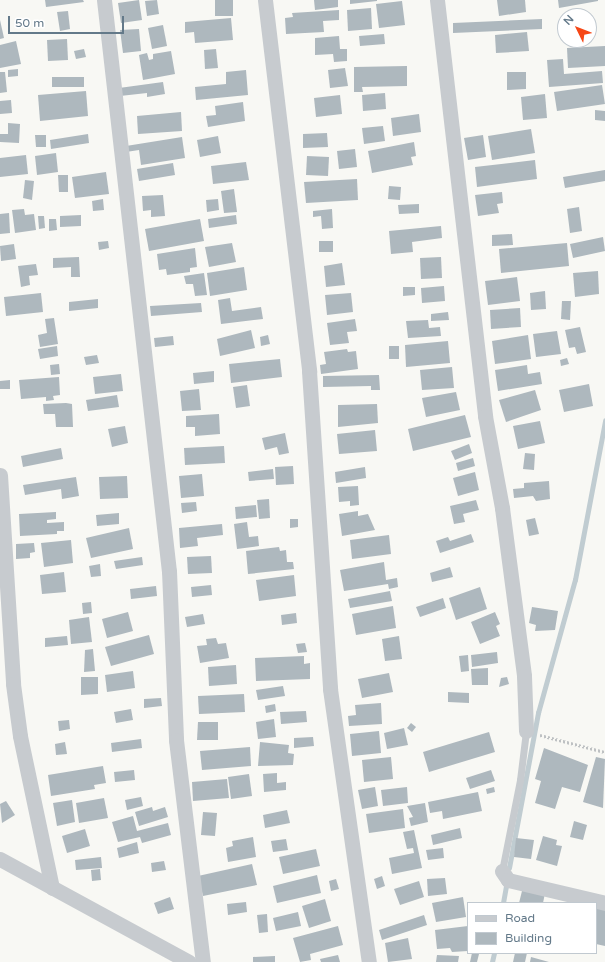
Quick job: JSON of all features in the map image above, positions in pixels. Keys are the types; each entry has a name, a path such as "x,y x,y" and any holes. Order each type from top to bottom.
{"street":[{"path":"104,0 168,563 176,740 203,962"},
{"path":"265,0 309,371 330,689 370,962"},
{"path":"437,0 485,416 502,508 524,676 526,731"},
{"path":"0,475 13,684 20,736 52,888"},
{"path":"0,860 189,962"},
{"path":"502,871 508,880 605,903"}],"lane":[{"path":"502,871 520,780 526,731"}],"path":[{"path":"526,731 605,752"}],"building":[{"path":"45,0 83,0 84,2 46,7"},
{"path":"139,0 142,20 121,23 118,3"},
{"path":"157,0 159,14 147,16 145,1"},
{"path":"215,0 233,0 233,16 215,16"},
{"path":"314,0 338,0 338,7 315,10"},
{"path":"350,0 377,0 377,1 350,4"},
{"path":"497,0 525,0 526,12 499,16"},
{"path":"558,0 598,0 598,1 559,8"},
{"path":"402,1 405,25 379,28 376,4"},
{"path":"371,8 372,29 348,31 347,10"},
{"path":"339,10 339,20 323,21 324,32 286,34 285,18 293,17 292,13"},
{"path":"68,11 70,29 60,31 57,12"},
{"path":"231,18 233,40 195,43 194,32 185,33 185,22"},
{"path":"542,19 542,29 453,33 453,23"},
{"path":"0,20 4,38 0,39"},
{"path":"163,25 167,46 152,49 148,28"},
{"path":"139,29 141,51 123,53 120,30"},
{"path":"527,32 529,51 496,53 495,35"},
{"path":"384,34 385,44 360,46 359,36"},
{"path":"339,36 340,49 347,49 347,61 334,62 333,54 315,55 315,38"},
{"path":"67,39 68,60 48,61 47,40"},
{"path":"16,41 21,64 0,68 0,45"},
{"path":"597,46 605,46 605,66 568,68 567,48 597,48"},
{"path":"84,49 86,57 76,59 74,51"},
{"path":"216,49 218,68 205,69 204,50"},
{"path":"171,51 175,74 143,80 139,55 147,53 149,60 153,59 153,54"},
{"path":"563,59 564,74 602,71 603,83 549,87 547,60"},
{"path":"407,66 407,86 362,87 363,92 354,92 354,67"},
{"path":"345,68 348,86 330,88 328,70"},
{"path":"18,69 18,76 8,77 8,70"},
{"path":"246,70 248,95 196,100 195,87 226,84 226,72"},
{"path":"0,72 5,72 7,92 0,93"},
{"path":"507,72 526,72 526,89 507,90"},
{"path":"52,77 84,77 84,87 52,87"},
{"path":"163,82 165,94 147,97 147,93 120,96 119,88"},
{"path":"602,85 605,104 557,111 554,92"},
{"path":"86,91 88,116 40,121 38,95"},
{"path":"385,93 386,109 363,111 362,95"},
{"path":"545,94 547,118 523,120 521,97"},
{"path":"340,95 342,114 316,117 314,98"},
{"path":"11,100 12,113 0,114 0,101"},
{"path":"243,102 245,121 208,127 206,116 216,115 215,106"},
{"path":"595,110 605,111 605,121 595,120"},
{"path":"181,112 182,131 138,134 137,116"},
{"path":"419,114 421,132 393,136 391,118"},
{"path":"8,123 20,124 19,143 0,142 0,134 8,134"},
{"path":"383,126 385,141 364,144 362,128"},
{"path":"531,129 535,153 492,160 488,136"},
{"path":"327,133 328,147 303,148 303,134"},
{"path":"88,134 89,143 51,149 50,140"},
{"path":"35,135 46,135 46,147 36,147"},
{"path":"483,135 486,157 468,160 464,138"},
{"path":"218,136 221,153 200,157 197,140"},
{"path":"182,137 185,158 141,165 139,150 126,152 126,146"},
{"path":"414,142 416,156 411,157 413,165 372,173 368,151"},
{"path":"355,149 357,167 339,169 337,151"},
{"path":"56,153 58,172 37,175 35,156"},
{"path":"26,155 28,174 0,177 0,158"},
{"path":"307,156 329,157 328,176 306,175"},
{"path":"535,160 537,179 477,187 475,167"},
{"path":"246,162 249,180 213,184 211,166"},
{"path":"173,163 175,175 139,181 137,169"},
{"path":"605,170 605,181 565,188 563,177"},
{"path":"106,172 109,194 75,198 72,177"},
{"path":"58,175 68,175 68,192 59,192"},
{"path":"357,179 358,200 306,203 304,182"},
{"path":"25,180 34,181 32,200 23,198"},
{"path":"389,186 401,187 400,200 388,199"},
{"path":"234,189 237,212 224,213 221,191"},
{"path":"502,192 503,203 497,204 499,213 478,216 475,195"},
{"path":"163,195 165,216 151,217 151,210 143,211 142,196"},
{"path":"103,199 104,210 93,211 92,201"},
{"path":"218,199 219,210 207,212 206,200"},
{"path":"419,204 419,213 399,214 398,205"},
{"path":"579,207 582,231 570,233 567,209"},
{"path":"24,209 25,215 34,214 36,230 15,233 12,210"},
{"path":"332,209 333,228 322,229 321,216 313,217 313,211"},
{"path":"9,213 10,233 0,234 0,214"},
{"path":"81,215 81,226 60,227 60,216"},
{"path":"236,215 237,224 209,228 208,219"},
{"path":"38,216 44,216 45,228 39,229"},
{"path":"49,219 56,219 57,230 49,231"},
{"path":"200,219 204,241 149,251 145,229"},
{"path":"441,226 442,238 412,242 413,252 391,254 389,231"},
{"path":"512,234 513,245 492,246 492,235"},
{"path":"603,237 605,251 573,258 570,244"},
{"path":"108,241 109,248 99,250 98,242"},
{"path":"319,241 333,241 333,252 319,252"},
{"path":"232,243 236,262 209,267 205,247"},
{"path":"567,243 569,266 501,273 499,249"},
{"path":"14,244 16,259 1,261 0,246"},
{"path":"195,248 197,267 190,268 190,272 167,275 166,269 159,270 157,254"},
{"path":"79,257 80,277 71,277 71,267 53,268 53,258"},
{"path":"441,257 442,278 421,279 420,258"},
{"path":"342,263 345,285 326,287 324,266"},
{"path":"36,264 38,275 29,276 30,285 21,287 18,266"},
{"path":"244,267 247,290 210,296 207,273"},
{"path":"598,271 599,294 575,297 573,273"},
{"path":"204,273 207,295 195,296 193,284 186,284 184,276"},
{"path":"517,277 520,301 488,305 485,281"},
{"path":"444,286 445,301 422,303 421,288"},
{"path":"403,287 415,287 415,295 403,296"},
{"path":"545,291 546,309 531,310 530,293"},
{"path":"41,293 43,312 6,316 4,297"},
{"path":"351,293 353,312 327,315 325,295"},
{"path":"230,298 232,311 261,307 263,319 221,324 218,300"},
{"path":"98,299 98,308 69,311 69,302"},
{"path":"562,301 571,301 570,320 561,319"},
{"path":"201,303 202,312 151,316 150,306"},
{"path":"520,308 521,327 491,329 490,310"},
{"path":"448,312 449,320 431,321 431,314"},
{"path":"54,318 58,344 40,347 38,335 47,333 45,319"},
{"path":"355,319 357,331 347,332 349,343 330,345 327,323"},
{"path":"428,320 429,328 440,327 441,336 408,338 406,321"},
{"path":"580,327 586,352 577,354 575,347 569,348 565,330"},
{"path":"251,330 255,348 220,356 217,339"},
{"path":"557,331 561,354 536,357 533,334"},
{"path":"268,335 270,344 261,346 260,337"},
{"path":"528,335 531,359 495,364 492,341"},
{"path":"173,336 174,345 155,347 154,338"},
{"path":"448,341 450,363 406,367 405,345"},
{"path":"57,346 58,356 40,359 38,349"},
{"path":"389,346 399,346 399,359 389,359"},
{"path":"347,349 348,352 356,351 358,369 321,374 320,365 326,364 324,352"},
{"path":"97,355 99,363 86,365 84,357"},
{"path":"567,358 569,364 561,366 560,360"},
{"path":"280,359 282,377 231,383 229,364"},
{"path":"59,364 60,374 51,375 50,365"},
{"path":"527,365 528,374 540,372 542,384 498,391 495,370"},
{"path":"452,367 454,388 422,390 420,370"},
{"path":"214,371 214,382 194,384 193,373"},
{"path":"121,374 123,391 95,394 93,377"},
{"path":"379,375 380,390 371,390 371,386 323,387 323,376"},
{"path":"59,377 60,395 53,396 54,400 46,401 46,397 21,399 19,380"},
{"path":"10,380 10,389 0,389 0,381"},
{"path":"589,384 593,406 564,412 559,390"},
{"path":"247,385 250,406 236,408 233,387"},
{"path":"199,389 201,410 182,411 180,391"},
{"path":"535,390 541,410 506,422 499,400"},
{"path":"456,392 460,410 426,417 422,398"},
{"path":"117,395 119,407 88,411 86,400"},
{"path":"43,404 72,404 73,427 56,427 55,414 44,414"},
{"path":"377,404 378,423 338,427 338,405"},
{"path":"219,414 220,434 195,436 195,427 186,427 186,416"},
{"path":"465,415 471,437 413,451 408,429"},
{"path":"540,421 545,443 518,449 513,426"},
{"path":"125,426 128,443 112,447 108,429"},
{"path":"375,430 377,451 339,454 337,434"},
{"path":"285,433 289,453 279,455 277,447 265,450 262,438"},
{"path":"469,444 472,453 455,460 451,451"},
{"path":"224,446 225,463 185,465 184,448"},
{"path":"61,448 63,459 23,467 21,456"},
{"path":"525,453 535,454 534,470 523,469"},
{"path":"473,458 475,466 458,471 456,463"},
{"path":"293,466 294,484 276,485 275,467"},
{"path":"365,467 366,478 336,483 335,472"},
{"path":"273,469 274,479 249,481 248,472"},
{"path":"475,472 479,490 458,496 453,478"},
{"path":"202,474 204,496 181,498 179,476"},
{"path":"127,476 128,498 100,499 99,477"},
{"path":"76,477 79,496 62,499 61,489 25,495 23,485"},
{"path":"549,481 550,499 536,501 533,496 514,498 513,489 524,488 524,483"},
{"path":"358,486 359,505 350,506 350,501 339,502 338,487"},
{"path":"269,499 270,518 259,519 257,500"},
{"path":"476,500 479,510 463,514 465,522 454,524 450,506"},
{"path":"196,502 197,511 182,513 181,503"},
{"path":"256,505 257,517 236,519 235,507"},
{"path":"358,511 358,516 368,514 375,530 342,536 339,514"},
{"path":"56,512 56,519 47,520 47,523 64,522 64,531 57,531 57,534 20,536 19,514"},
{"path":"119,513 119,524 97,526 96,515"},
{"path":"535,518 539,534 529,536 526,520"},
{"path":"290,519 298,519 298,527 290,528"},
{"path":"247,522 249,537 258,536 259,546 237,549 234,524"},
{"path":"222,524 223,535 197,538 198,546 180,548 179,528"},
{"path":"129,528 133,549 91,558 86,538"},
{"path":"471,534 474,542 440,553 436,541 448,537 450,541"},
{"path":"389,535 391,554 352,559 350,540"},
{"path":"71,540 73,563 44,567 41,543"},
{"path":"34,543 35,552 30,553 30,558 16,559 16,544"},
{"path":"279,547 280,551 286,550 287,562 293,562 294,569 248,574 246,551"},
{"path":"211,556 212,573 188,574 187,557"},
{"path":"142,557 143,565 116,569 114,561"},
{"path":"384,562 386,580 397,578 398,587 389,589 388,584 344,591 340,570"},
{"path":"100,564 101,576 91,577 89,566"},
{"path":"450,567 453,577 432,582 430,573"},
{"path":"64,572 66,592 42,594 40,575"},
{"path":"294,575 296,596 259,601 256,580"},
{"path":"211,585 212,595 192,597 191,587"},
{"path":"156,586 157,596 131,599 130,589"},
{"path":"480,587 487,609 456,620 449,598"},
{"path":"390,591 392,601 350,608 348,599"},
{"path":"443,598 446,608 420,617 416,607"},
{"path":"91,602 92,613 83,614 82,603"},
{"path":"393,606 396,628 356,635 352,614"},
{"path":"532,607 558,611 555,630 535,631 536,625 529,623"},
{"path":"128,612 133,631 107,638 102,619"},
{"path":"495,612 500,624 496,626 500,636 480,644 471,622"},
{"path":"296,613 297,623 282,625 281,615"},
{"path":"203,614 205,624 187,627 185,617"},
{"path":"89,617 92,642 71,644 69,620"},
{"path":"149,635 154,654 111,666 105,647"},
{"path":"67,636 68,645 45,647 45,638"},
{"path":"399,636 402,659 385,661 382,639"},
{"path":"216,638 218,644 226,643 229,658 200,663 197,646 207,645 206,639"},
{"path":"305,643 307,652 298,653 296,644"},
{"path":"93,649 95,671 84,672 85,650"},
{"path":"497,652 498,663 472,667 471,655"},
{"path":"468,655 469,671 461,672 459,656"},
{"path":"304,656 304,664 310,663 310,679 256,681 255,658"},
{"path":"236,665 237,684 209,686 208,667"},
{"path":"488,668 488,685 472,685 471,669"},
{"path":"133,671 135,688 107,692 105,675"},
{"path":"389,673 393,692 362,698 358,679"},
{"path":"81,677 98,677 98,694 81,695"},
{"path":"507,677 509,684 499,687 501,678"},
{"path":"283,686 285,696 258,700 256,690"},
{"path":"448,692 469,693 469,703 448,702"},
{"path":"244,694 245,712 199,714 198,696"},
{"path":"161,698 162,706 144,708 144,699"},
{"path":"381,703 382,724 349,726 348,716 356,715 355,705"},
{"path":"275,704 276,711 266,713 265,706"},
{"path":"131,709 133,720 116,723 114,712"},
{"path":"306,711 307,722 281,724 280,712"},
{"path":"274,719 276,737 258,739 256,722"},
{"path":"69,720 70,729 59,731 58,721"},
{"path":"198,722 218,722 218,740 197,740"},
{"path":"411,723 416,727 412,732 407,728"},
{"path":"404,728 408,745 387,749 384,733"},
{"path":"379,731 381,753 352,756 350,734"},
{"path":"489,732 495,752 429,772 423,752"},
{"path":"313,737 314,746 294,748 294,738"},
{"path":"141,739 142,748 112,752 111,743"},
{"path":"65,742 67,754 56,755 55,744"},
{"path":"260,742 289,745 288,753 294,754 293,765 258,766"},
{"path":"250,747 251,766 202,770 200,751"},
{"path":"544,748 588,765 580,792 562,787 555,809 535,803 541,781 535,779"},
{"path":"391,757 393,779 364,782 362,760"},
{"path":"596,757 605,759 603,808 583,802"},
{"path":"103,766 106,783 94,785 95,789 51,796 48,775"},
{"path":"134,770 135,780 115,782 114,772"},
{"path":"491,770 495,781 470,789 466,778"},
{"path":"277,773 277,783 286,782 286,790 264,792 263,774"},
{"path":"249,774 252,796 231,799 228,777"},
{"path":"227,779 229,798 193,801 192,782"},
{"path":"375,787 378,806 362,809 358,790"},
{"path":"407,787 408,803 383,806 381,790"},
{"path":"494,787 495,792 487,794 486,789"},
{"path":"478,792 482,811 443,819 442,811 430,813 428,802"},
{"path":"141,797 143,806 127,810 125,800"},
{"path":"104,798 108,818 79,823 76,803"},
{"path":"72,800 75,822 57,826 53,803"},
{"path":"6,801 15,815 2,823 0,804"},
{"path":"425,803 428,822 411,826 409,818 413,817 407,806"},
{"path":"152,807 153,811 165,807 168,817 139,826 135,812"},
{"path":"403,809 405,828 369,833 366,814"},
{"path":"287,810 290,823 265,828 263,815"},
{"path":"203,812 217,813 215,836 201,835"},
{"path":"133,816 137,831 168,823 171,835 142,843 140,837 118,842 112,822"},
{"path":"574,821 587,825 583,840 570,837"},
{"path":"460,828 462,838 433,845 431,835"},
{"path":"85,829 90,846 67,853 62,836"},
{"path":"414,830 422,868 392,874 389,858 414,853 413,848 407,849 403,832"},
{"path":"543,836 557,840 556,845 562,846 557,866 536,860"},
{"path":"253,837 256,857 228,862 226,848 233,846 232,841"},
{"path":"516,838 534,840 531,859 514,857"},
{"path":"286,839 288,850 273,852 271,841"},
{"path":"137,842 139,853 119,858 117,848"},
{"path":"443,848 444,858 428,860 426,850"},
{"path":"316,849 320,866 283,874 279,857"},
{"path":"101,857 102,868 76,870 75,860"},
{"path":"164,861 166,870 152,872 151,863"},
{"path":"252,864 257,885 203,896 198,876"},
{"path":"100,869 101,880 92,881 91,870"},
{"path":"317,875 321,893 277,903 273,886"},
{"path":"382,876 385,886 377,889 374,879"},
{"path":"445,878 447,894 428,896 427,879"},
{"path":"336,879 339,889 331,891 329,881"},
{"path":"419,881 424,897 400,905 394,889"},
{"path":"523,887 545,893 543,902 519,902"},
{"path":"170,897 174,909 158,914 154,903"},
{"path":"463,897 466,917 436,922 432,903"},
{"path":"325,899 331,921 309,928 302,906"},
{"path":"246,902 247,912 228,915 227,904"},
{"path":"597,907 605,909 605,946 597,944"},
{"path":"298,912 301,926 276,931 273,918"},
{"path":"267,914 268,932 259,933 257,915"},
{"path":"424,915 427,925 382,940 379,930"},
{"path":"338,926 343,945 310,954 311,960 300,962 293,938"},
{"path":"467,926 467,951 452,952 450,948 437,949 435,930"},
{"path":"408,938 412,959 388,962 385,943"},
{"path":"472,954 479,954 477,962 470,962"},
{"path":"515,954 527,954 525,962 513,962"},
{"path":"338,955 340,962 321,962 320,959"},
{"path":"437,955 459,956 458,962 436,962"},
{"path":"275,956 275,962 253,962 253,957"},
{"path":"531,957 549,962 530,962"}],"waterway":[{"path":"509,868 538,713 575,580 605,421"},
{"path":"503,902 506,886"},
{"path":"492,962 494,954"}]}
